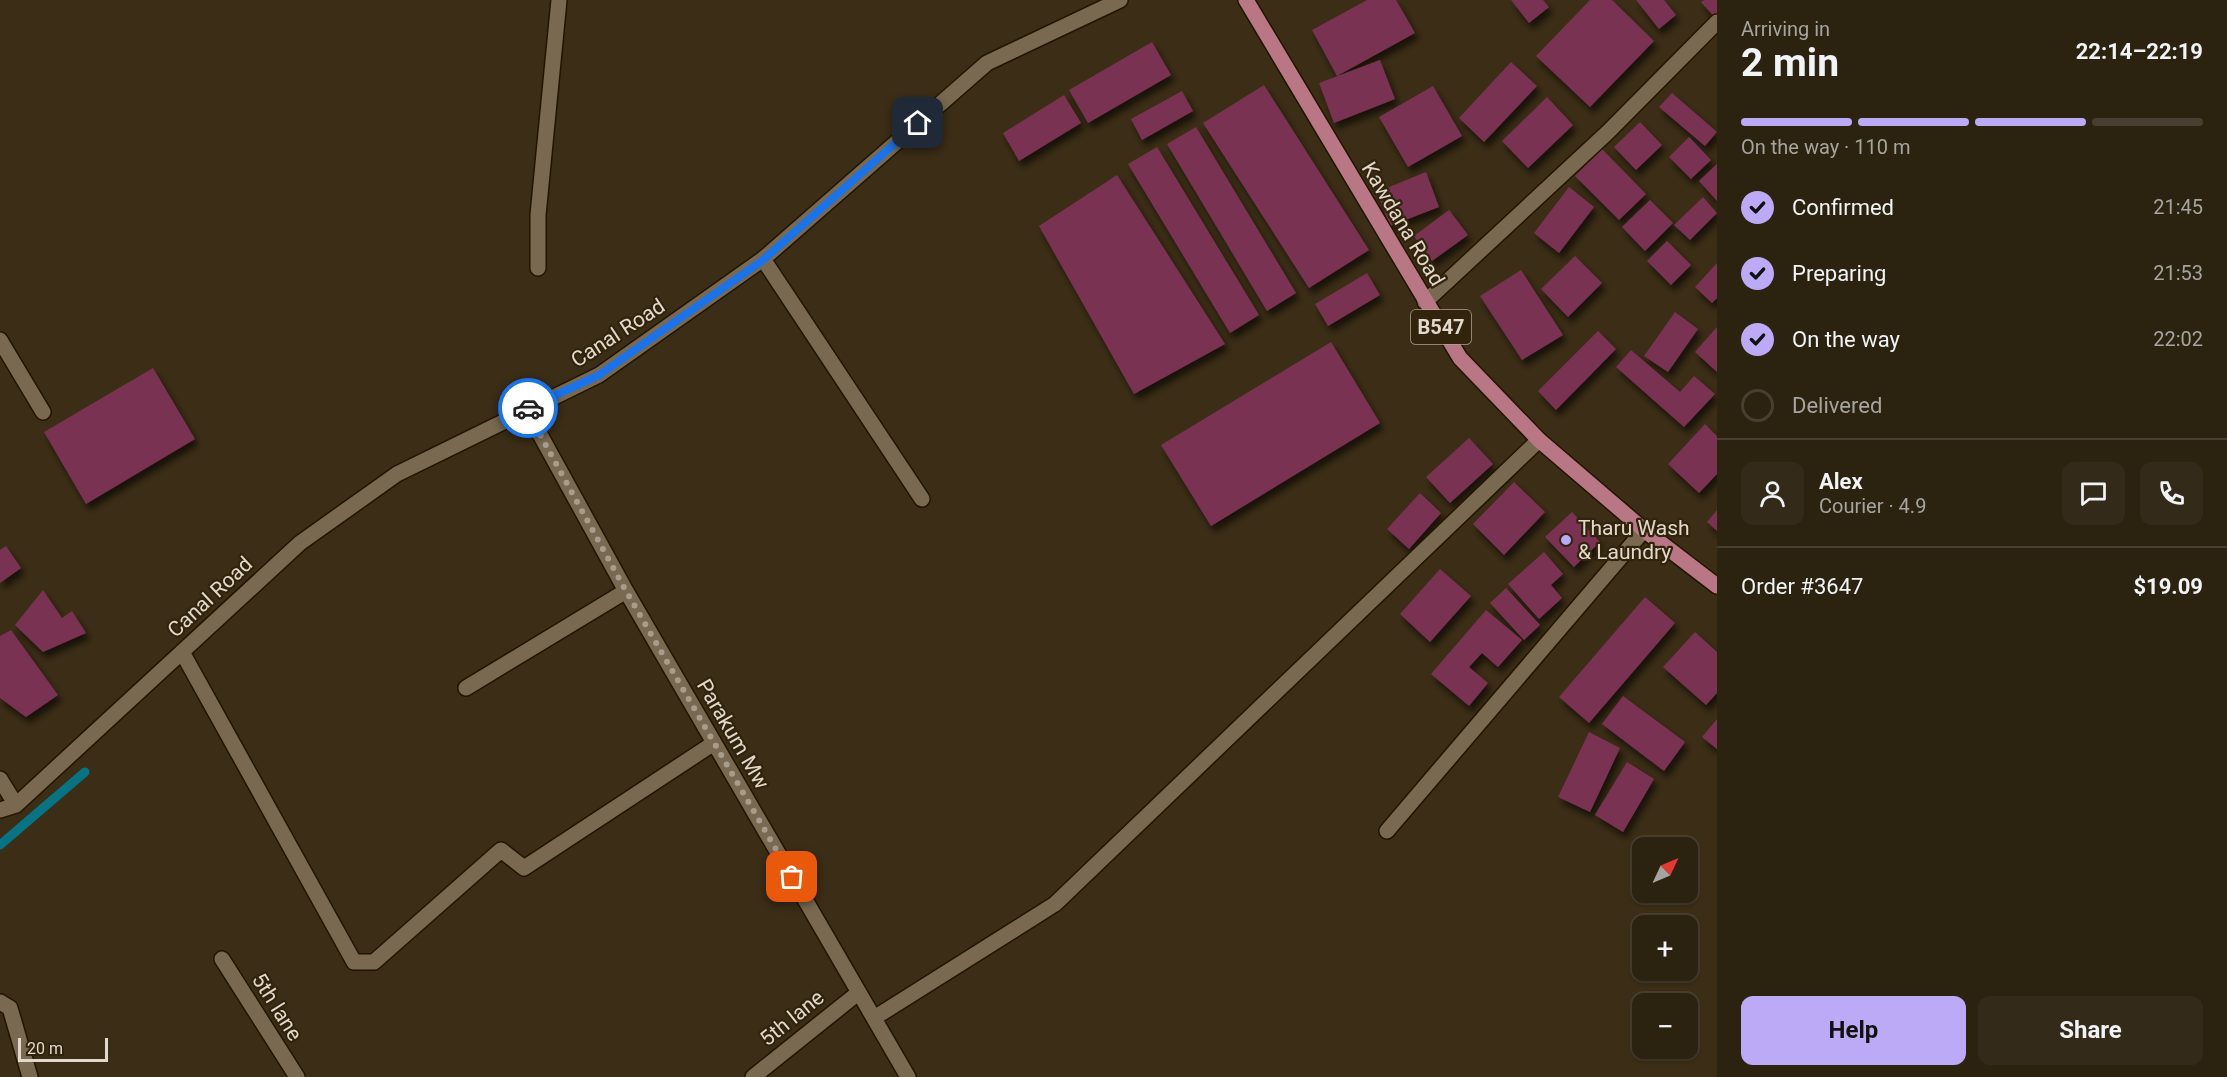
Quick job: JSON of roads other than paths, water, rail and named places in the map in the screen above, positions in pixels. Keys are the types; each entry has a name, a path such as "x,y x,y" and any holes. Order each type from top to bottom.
{"main road":[{"name":"Kawdana Road","path":"1246,0 1460,358 1539,440 1644,530 1717,586"}],"street":[{"path":"538,268 538,215 559,0"},
{"name":"Canal Road","path":"0,810 16,805 300,543 397,474 599,375 763,260 987,63 1120,0"},
{"path":"1425,302 1608,132 1717,22"},
{"path":"763,260 922,499"},
{"path":"0,340 43,412"},
{"name":"Parakum Mw","path":"526,409 626,591 908,1077"},
{"path":"874,1018 1055,904 1539,440"},
{"path":"1387,831 1644,530"},
{"path":"466,688 626,591"},
{"path":"182,652 354,962 374,962 501,850 524,868 714,743"},
{"path":"0,779 16,805"},
{"name":"5th lane","path":"222,959 297,1077"},
{"name":"5th lane","path":"753,1077 858,993"},
{"path":"0,1002 10,1008 30,1077"}],"waterway":[{"path":"0,845 85,772"}],"place":[{"name":"Tharu Wash & Laundry","path":"1566,540"}]}
